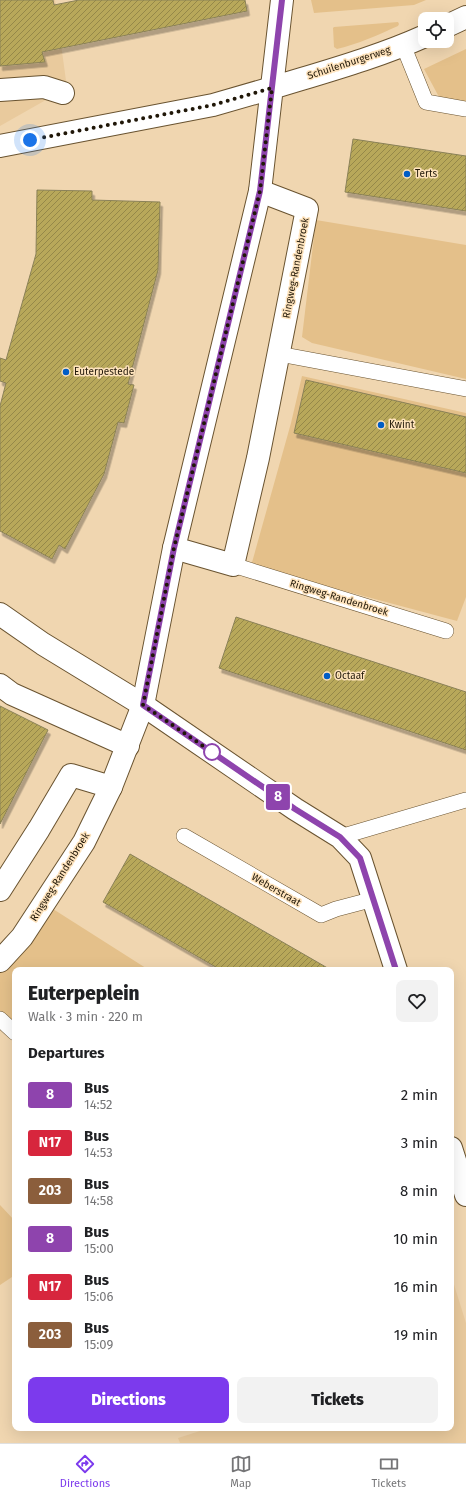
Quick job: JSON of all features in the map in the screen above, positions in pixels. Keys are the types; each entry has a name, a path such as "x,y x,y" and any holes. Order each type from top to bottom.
{"street":[{"name":"Ringweg-Randenbroek","path":"0,961 22,937 84,842 111,787 143,705 174,548 260,191 282,0"},
{"path":"454,23 466,17"},
{"name":"Schuilenburgerweg","path":"0,146 213,105 348,65 418,39"},
{"path":"0,90 44,87 62,92"},
{"name":"Ringweg-Randenbroek","path":"174,548 233,565 258,458 307,209 260,191"},
{"path":"0,614 43,644 143,705 295,809 340,837 360,858 395,967"},
{"path":"0,685 12,694 128,746"},
{"path":"0,890 71,775 111,787"},
{"path":"454,1157 466,1195"}],"lane":[{"path":"403,45 426,102 466,109"},
{"path":"279,354 466,389"},
{"name":"Ringweg-Randenbroek","path":"233,565 446,631"},
{"path":"340,837 466,800"},
{"name":"Weberstraat","path":"184,836 320,915 374,898"},
{"path":"0,1019 12,1031"}],"shaded area":[{"path":"0,0 55,0 67,88 0,126"},
{"path":"311,0 426,0 414,5 314,13"},
{"path":"398,22 398,26 353,45 337,49 334,47 334,27"},
{"path":"466,49 466,105 439,97 424,69"},
{"path":"316,220 466,245 466,379 312,343 302,337"},
{"path":"302,376 466,413 466,597 457,621 251,566 291,423"},
{"path":"53,909 144,967 12,967 12,1023 0,1011 0,972 33,938"},
{"path":"0,1205 12,1218 12,1277 0,1285"},
{"path":"454,1285 466,1323 466,1443 180,1443 178,1438 200,1431 454,1431"}],"building":[{"path":"0,0 53,0 54,5 79,0 245,0 247,11 42,52 45,62 0,66"},
{"name":"Terts","path":"353,139 466,156 466,211 345,192"},
{"name":"Euterpestede","path":"37,190 92,191 92,200 160,202 158,270 128,384 134,385 124,423 118,422 104,474 65,549 59,545 52,559 0,531 0,406 6,383 0,381 0,358 6,360 36,254"},
{"name":"Kwint","path":"306,380 466,417 466,473 294,433"},
{"name":"Octaaf","path":"236,617 466,692 466,750 219,668"},
{"path":"0,706 48,730 0,824"},
{"path":"130,854 326,967 216,967 103,902"}],"bus line":[{"name":"8","path":"282,0 260,191 174,548 143,705 295,809 340,837 360,858 395,967"}],"place":[{"name":"Terts","path":"407,174"},
{"name":"Euterpestede","path":"66,372"},
{"name":"Kwint","path":"381,425"},
{"name":"Octaaf","path":"327,676"}],"route":[{"path":"30,140 213,105 272,88 260,191 174,548 143,705 212,752"}]}
